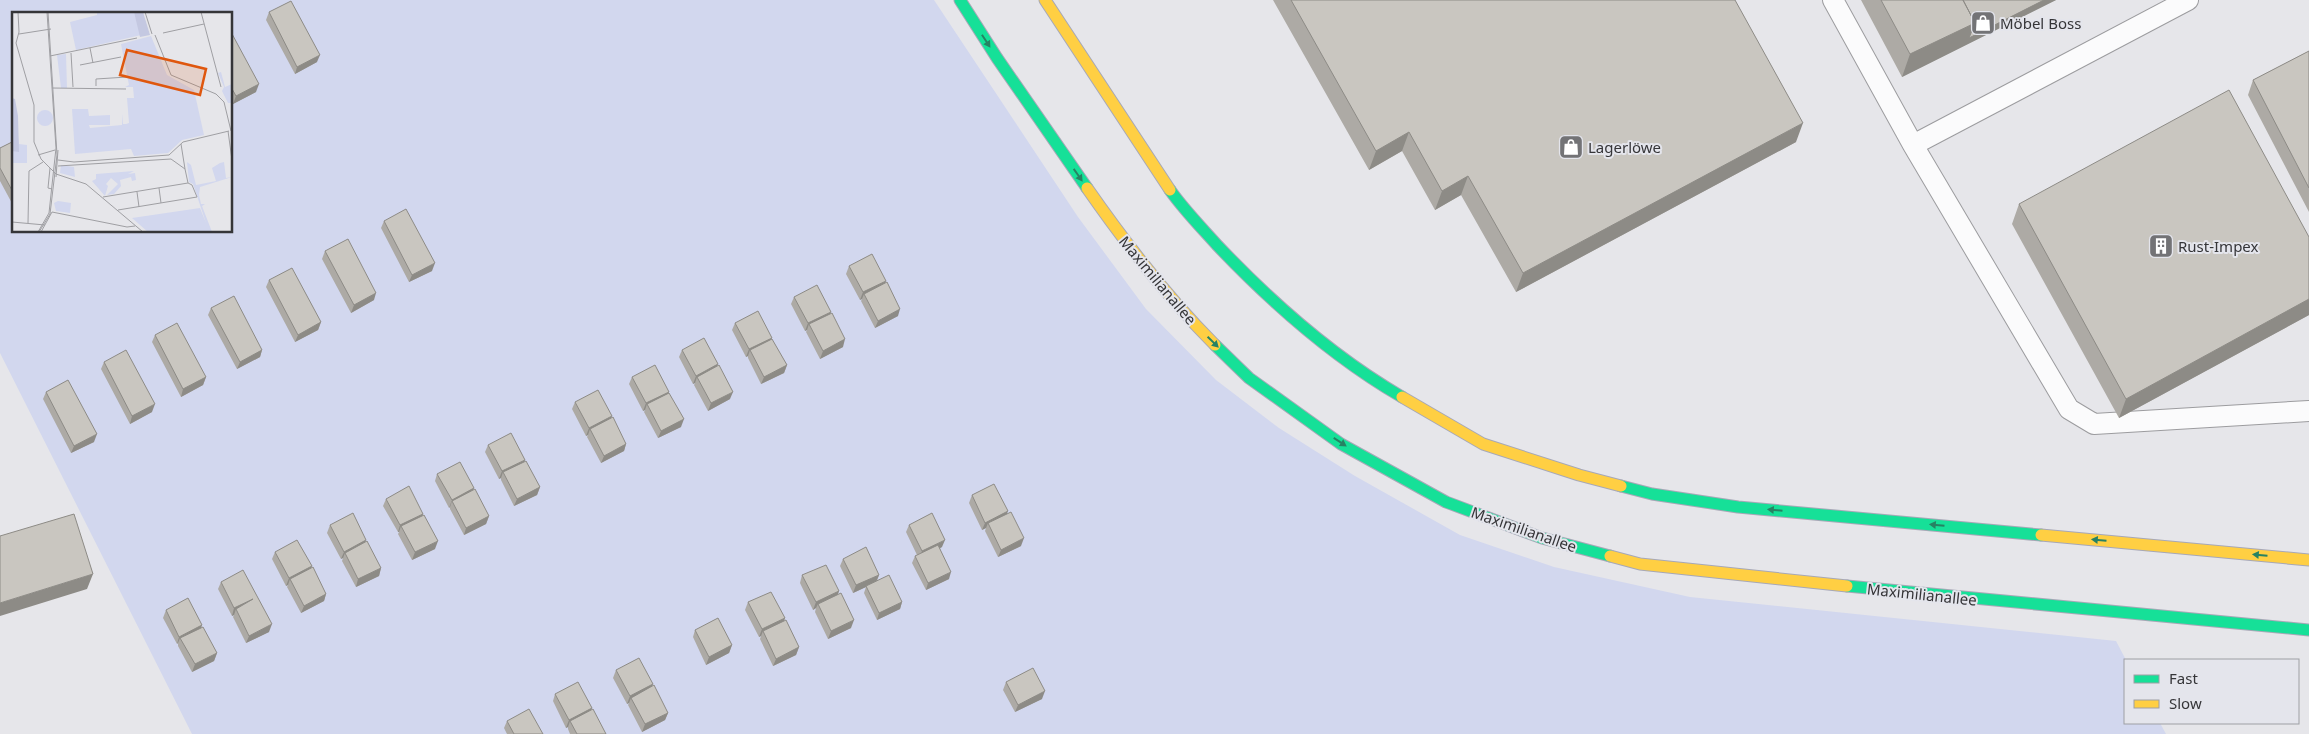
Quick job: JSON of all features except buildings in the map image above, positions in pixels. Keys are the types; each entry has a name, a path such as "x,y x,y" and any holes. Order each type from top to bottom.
{"highway":[{"name":"Maximilianallee","path":"960,0 997,58 1112,224 1180,310 1257,383 1341,444 1446,502 1542,538 1640,564 1738,576 2309,630"},
{"path":"1045,0 1181,206 1235,264 1291,318 1376,382 1483,444 1578,475 1652,494 1738,507 2309,560"}],"lane":[{"path":"1833,0 1913,145 2069,409 2094,424 2309,411"},
{"path":"1913,145 2188,0"}],"shaded area":[{"path":"0,0 934,0 1078,217 1146,309 1216,380 1279,428 1355,476 1460,535 1554,567 1690,597 2116,641 2125,659 2124,724 2161,724 2166,734 192,734 0,353"}],"traffic: fast":[{"path":"960,0 997,58 1087,188"},
{"path":"1170,190 1217,245 1259,288 1328,347 1402,397"},
{"path":"1215,345 1249,378 1341,444 1446,502 1542,538 1610,556"},
{"path":"1621,486 1652,494 1738,507 2041,535"},
{"path":"1847,586 2309,630"}],"traffic: slow":[{"path":"1045,0 1170,190"},
{"path":"1087,188 1148,269 1180,308 1215,345"},
{"path":"1402,397 1483,444 1579,475 1621,486"},
{"path":"2041,535 2309,560"},
{"path":"1610,556 1640,564 1847,586"}],"place":[{"name":"Möbel Boss","path":"1983,23"},
{"name":"Lagerlöwe","path":"1571,147"},
{"name":"Rust-Impex","path":"2161,246"}]}
